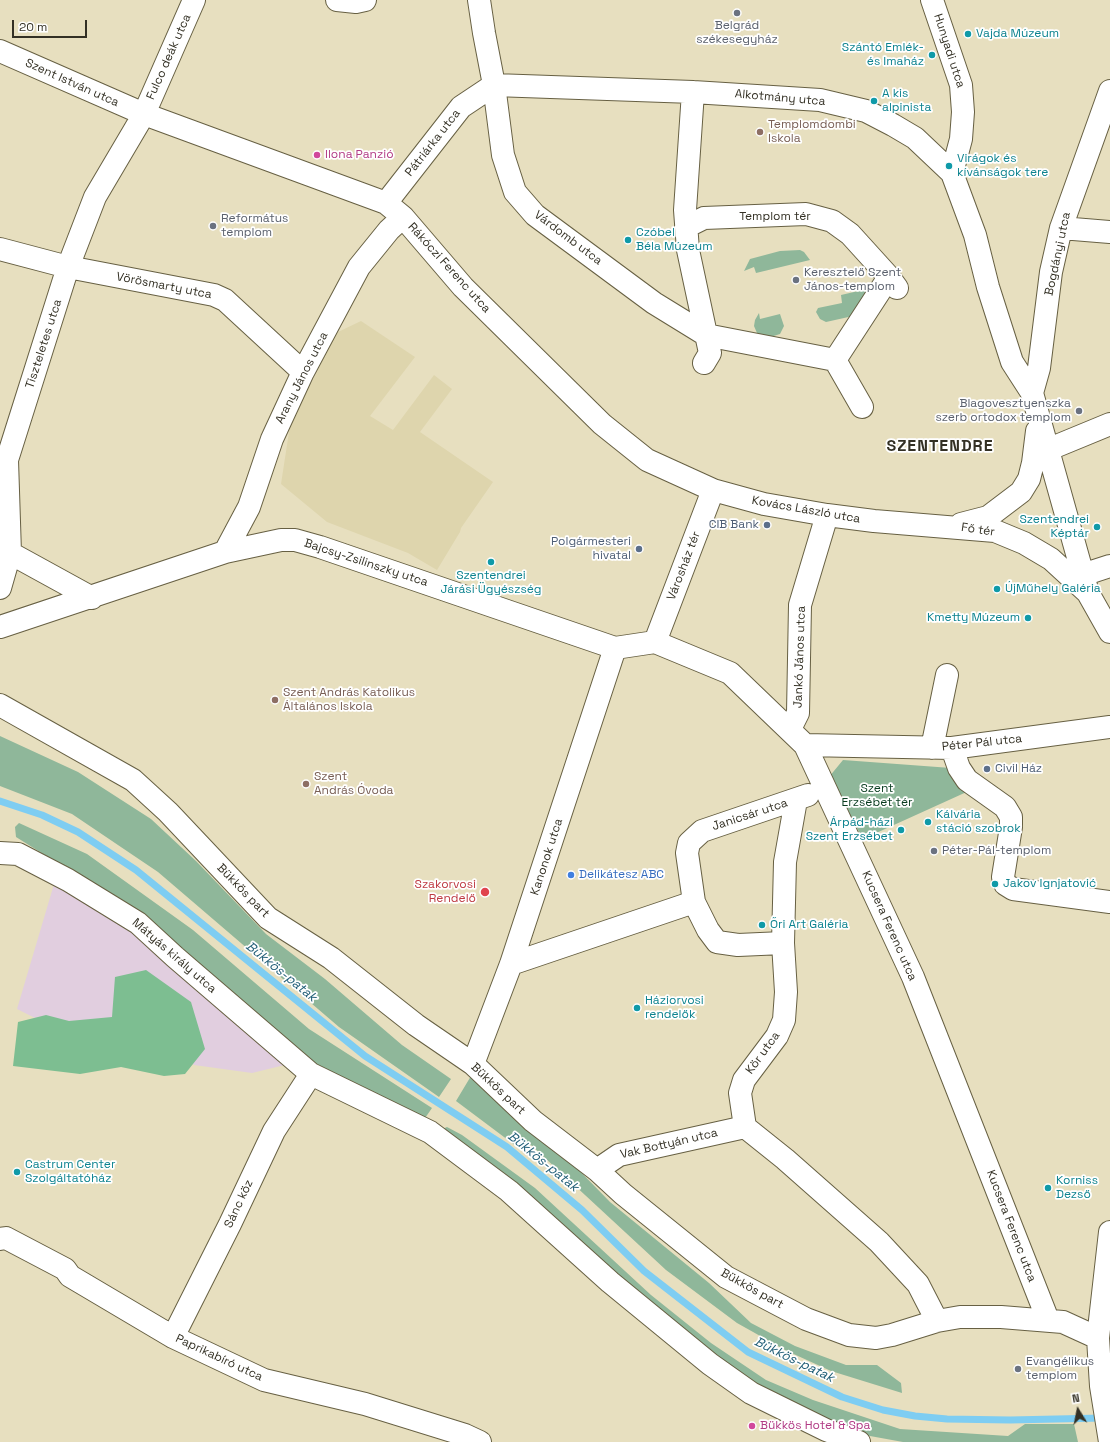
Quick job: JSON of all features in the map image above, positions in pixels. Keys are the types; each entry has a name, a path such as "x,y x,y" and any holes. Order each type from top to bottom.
{"street":[{"name":"Fulco deák utca","path":"144,114 194,0"},
{"path":"337,0 356,2 365,0"},
{"path":"480,0 484,33 494,85"},
{"name":"Hunyadi utca","path":"932,0 961,85 963,112 961,139 952,173"},
{"name":"Szent István utca","path":"0,51 144,114"},
{"name":"Alkotmány utca","path":"494,85 693,92 820,100 866,111 915,138 952,173 975,235 988,287 1012,362 1034,403"},
{"name":"Pátriárka utca","path":"386,203 461,107 494,85"},
{"name":"Várdomb utca","path":"494,85 503,155 515,192 535,215 654,303 706,335"},
{"name":"Bogdányi utca","path":"1034,403 1051,272 1061,228 1110,91"},
{"path":"693,92 686,219 688,250 710,353 704,363"},
{"name":"Rákóczi Ferenc utca","path":"144,114 386,203 403,217 462,287 602,424 647,460 713,490"},
{"name":"Tiszteletes utca","path":"0,588 10,553 7,460 68,267 94,197 144,114"},
{"name":"Templom tér","path":"686,219 806,214 832,221 850,234 893,284 835,360"},
{"name":"Arany János utca","path":"225,552 249,507 272,439 303,372 360,267 390,230 403,217"},
{"path":"1061,228 1110,232"},
{"name":"Vörösmarty utca","path":"0,249 68,267 214,295 225,300 303,372"},
{"path":"706,335 835,360 862,406"},
{"name":"Fő tér","path":"1034,403 1047,453 1091,576"},
{"path":"1047,453 1110,424"},
{"name":"Fő tér","path":"942,526 965,523 988,516 1006,505 1022,492 1047,453"},
{"name":"Kovács László utca","path":"713,490 764,504 827,515 901,523"},
{"name":"Városház tér","path":"655,642 713,490"},
{"name":"Jankó János utca","path":"790,729 798,713 800,605 827,515"},
{"name":"Fő tér","path":"901,523 995,531 1024,543 1051,559 1091,576"},
{"name":"Bajcsy-Zsilinszky utca","path":"0,627 92,598 225,552 281,540 295,540 320,547 615,648"},
{"path":"10,553 92,598"},
{"path":"1091,576 1110,632"},
{"path":"615,648 655,642"},
{"name":"Kucsera Ferenc utca","path":"655,642 730,673 805,745 913,977 1048,1320"},
{"name":"Kanonok utca","path":"473,1064 511,964 615,648"},
{"path":"947,675 942,748 967,780 1005,807 1010,817 1011,827 1003,877 1005,884 1013,889 1110,902"},
{"name":"Bükkös part","path":"0,705 133,780 168,812 268,918 331,958 416,1025 473,1064 533,1121 597,1170 623,1194 726,1277 806,1319 849,1335 876,1338 892,1335 937,1321 974,1317 1048,1320 1063,1322 1104,1333"},
{"name":"Péter Pál utca","path":"805,745 942,748 1110,727"},
{"name":"Janicsár utca","path":"783,943 738,945 717,942 708,930 694,902 687,853 689,843 702,831 796,800 825,788"},
{"name":"Kör utca","path":"745,1127 740,1093 744,1080 777,1036 784,1020 786,992 783,943 785,862 796,800"},
{"name":"Mátyás király utca","path":"9,854 68,880 138,923 175,957 311,1074"},
{"path":"511,964 694,902"},
{"path":"311,1074 430,1132 474,1164 544,1220 610,1282 676,1337 752,1393 826,1430 859,1442"},
{"name":"Sánc köz","path":"173,1337 230,1224 274,1131 311,1074"},
{"path":"745,1127 785,1159 879,1242 918,1284 937,1321"},
{"name":"Vak Bottyán utca","path":"597,1170 619,1155 745,1127"},
{"path":"1110,1232 1101,1386 1110,1442"},
{"name":"Paprikabíró utca","path":"0,1239 6,1238 65,1269 70,1276 173,1337 264,1380 365,1404 465,1435 480,1442"}],"shaded area":[{"path":"361,321 415,357 370,416 393,430 434,375 452,389 420,432 493,482 461,528 437,570 408,553 327,522 281,484 291,419 314,378 336,333"},
{"path":"57,874 115,909 297,1062 252,1073 194,1065 171,1042 85,1043 17,1009"}],"green space":[{"path":"800,250 804,252 810,260 756,273 754,267 744,271 750,259 780,251"},
{"path":"867,289 865,302 853,316 826,322 820,319 816,312 818,308 842,303 841,295"},
{"path":"759,313 760,319 780,314 784,326 780,334 764,339 757,333 754,326 755,320"},
{"path":"0,736 78,772 151,819 196,861 266,934 325,979 402,1045 451,1079 439,1097 339,1027 158,872 72,814 0,786"},
{"name":"Szent Erzsébet tér","path":"843,760 951,768 971,790 863,839 829,777"},
{"path":"19,823 87,854 193,930 309,1029 432,1108 423,1121 323,1070 115,899 16,837 15,827"},
{"path":"146,970 191,1002 205,1049 185,1074 164,1076 121,1067 80,1074 13,1066 18,1022 46,1015 69,1021 112,1017 115,977"},
{"path":"471,1076 568,1159 610,1202 709,1283 751,1323 795,1346 846,1365 877,1365 901,1383 902,1393 831,1371 787,1351 737,1323 666,1270 531,1145 520,1149 456,1101"},
{"path":"447,1127 462,1135 535,1188 651,1295 711,1343 766,1380 813,1400 900,1429 1008,1436 1025,1424 1074,1424 1078,1442 903,1442 870,1436 821,1421 727,1371 438,1131"}],"waterway":[{"name":"Bükkös-patak","path":"0,801 42,815 78,832 136,870 365,1056 507,1147 582,1210 644,1271 748,1352 842,1397 883,1410 915,1416 947,1419 1010,1420 1103,1418"}],"place":[{"name":"Belgrád székesegyház","path":"737,13"},
{"name":"Vajda Múzeum","path":"968,34"},
{"name":"Szántó Emlék- és Imaház","path":"932,55"},
{"name":"A kis alpinista","path":"874,101"},
{"name":"Templomdombi Iskola","path":"760,132"},
{"name":"Ilona Panzió","path":"317,155"},
{"name":"Virágok és kívánságok tere","path":"949,166"},
{"name":"Református templom","path":"213,226"},
{"name":"Czóbel Béla Múzeum","path":"628,240"},
{"name":"Keresztelő Szent János-templom","path":"796,280"},
{"name":"Blagovesztyenszka szerb ortodox templom","path":"1079,411"},
{"name":"CIB Bank","path":"767,525"},
{"name":"Szentendrei Képtár","path":"1097,527"},
{"name":"Polgármesteri hivatal","path":"639,549"},
{"name":"Szentendrei Járási Ügyészség","path":"491,562"},
{"name":"ÚjMűhely Galéria","path":"997,589"},
{"name":"Kmetty Múzeum","path":"1028,618"},
{"name":"Szent András Katolikus Általános Iskola","path":"275,700"},
{"name":"Civil Ház","path":"987,769"},
{"name":"Szent András Óvoda","path":"306,784"},
{"name":"Kálvária stáció szobrok","path":"928,822"},
{"name":"Árpád-házi Szent Erzsébet","path":"901,830"},
{"name":"Péter-Pál-templom","path":"934,851"},
{"name":"Delikátesz ABC","path":"571,875"},
{"name":"Jakov Ignjatović","path":"995,884"},
{"name":"Szakorvosi Rendelő","path":"485,892"},
{"name":"Őri Art Galéria","path":"762,925"},
{"name":"Háziorvosi rendelők","path":"637,1008"},
{"name":"Castrum Center Szolgáltatóház","path":"17,1172"},
{"name":"Korniss Dezső","path":"1048,1188"},
{"name":"Evangélikus templom","path":"1018,1369"},
{"name":"Bükkös Hotel & Spa","path":"752,1426"}],"district":[{"name":"SZENTENDRE","path":"940,447"}]}
